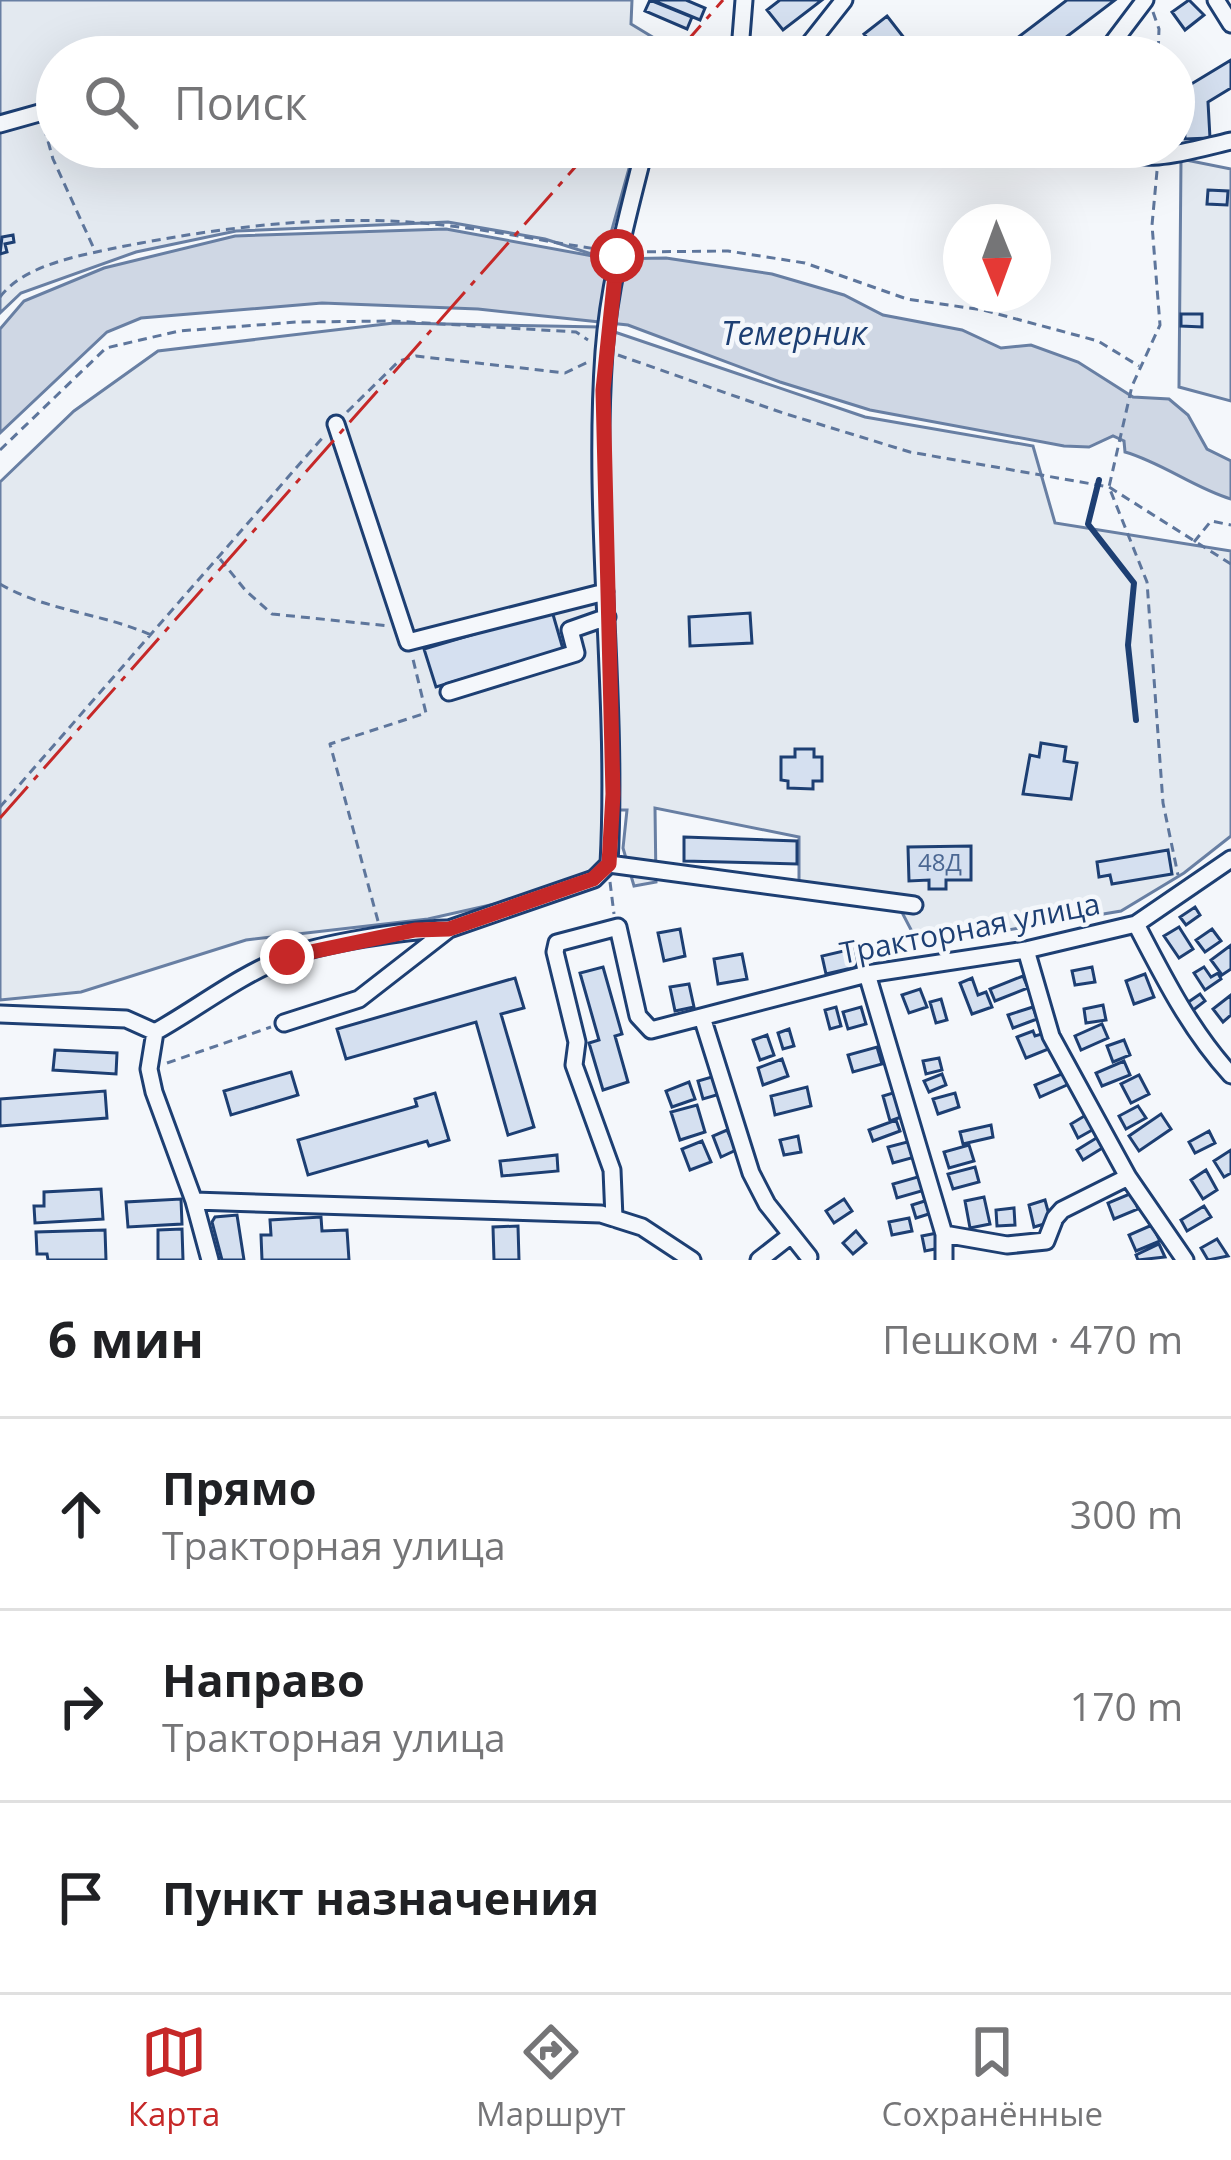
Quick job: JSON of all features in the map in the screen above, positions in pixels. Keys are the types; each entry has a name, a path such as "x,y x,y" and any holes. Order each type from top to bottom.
{"street":[{"path":"744,0 747,36"},
{"path":"816,36 844,0"},
{"path":"1216,0 1231,24"},
{"path":"1118,36 1144,1"},
{"path":"0,124 36,113"},
{"path":"1195,149 1231,141"},
{"path":"155,1032 287,957 449,929 593,879 609,864 613,794 605,592 604,350 618,254 641,168"},
{"path":"336,424 406,634 605,592"},
{"path":"449,692 576,653 570,630 607,617"},
{"name":"Тракторная улица","path":"618,927 638,1016 651,1030 867,974 1026,950 1136,924 1231,859"},
{"path":"609,864 914,905"},
{"path":"1136,924 1179,1006 1231,1075"},
{"path":"614,1218 612,1169 574,1065 577,1042 555,952 557,943 618,927"},
{"path":"284,1023 359,999 449,929"},
{"path":"1026,950 1051,1036 1128,1177 1186,1260"},
{"path":"867,974 944,1234 944,1260"},
{"path":"0,1014 126,1019 155,1032"},
{"path":"702,1017 751,1173 767,1204 808,1257"},
{"path":"155,1032 149,1069 210,1260"},
{"path":"944,1234 1007,1245 1046,1241 1062,1210 1128,1177"},
{"path":"194,1201 602,1214 642,1227 692,1260"},
{"path":"759,1260 791,1235"}],"path":[{"path":"1144,1 1156,16 1157,36"},
{"path":"57,168 96,252"},
{"path":"1156,168 1153,225 1160,325 1132,386 1109,487 1147,582 1163,803 1183,894"},
{"path":"0,297 8,287 42,268 213,228 311,221 448,225 618,254 728,251 805,263 907,299 982,310 1098,341 1139,366"},
{"path":"0,450 106,348 179,331 392,321 576,332 604,350 910,452 1109,487 1231,564"},
{"path":"0,807 336,424 399,361 416,356 565,373 604,350"},
{"path":"1192,543 1211,521 1231,525"},
{"path":"219,557 272,614 406,634 426,713 330,744 382,937"},
{"path":"0,584 24,598 95,614 151,635"},
{"path":"609,864 618,927"},
{"path":"149,1069 284,1023"}],"shaded area":[{"path":"0,0 632,0 631,24 651,36 36,36 36,168 629,168 604,258 545,239 448,222 236,231 136,252 21,293 0,313"},
{"path":"1195,162 1231,169 1231,401 1179,387 1181,168 1195,168"},
{"path":"394,323 600,327 865,417 1033,446 1055,523 1231,551 1231,836 1184,873 1121,911 919,945 894,897 799,882 799,837 655,808 656,882 634,886 623,848 627,810 606,810 601,863 573,882 428,919 246,940 81,992 0,1000 0,482 74,411 158,351"}],"water":[{"name":"Темерник","path":"446,229 609,259 666,258 772,274 844,295 883,315 962,330 1001,348 1031,345 1078,362 1133,397 1169,399 1188,415 1207,449 1231,461 1231,499 1125,452 1124,441 1113,436 1089,447 1064,446 870,410 628,325 478,309 322,303 141,318 107,332 0,433 0,329 24,301 104,268 235,236"}],"building":[{"path":"650,0 692,17 687,29 645,11"},
{"path":"652,0 686,0 705,8 700,20"},
{"path":"780,0 822,0 783,30 767,10"},
{"path":"1067,0 1115,0 1068,36 1020,36"},
{"path":"1189,0 1204,15 1185,30 1172,12"},
{"path":"887,16 903,36 866,36"},
{"path":"1231,60 1231,88 1208,102 1210,138 1195,139 1195,82"},
{"path":"1208,190 1228,191 1227,205 1207,204"},
{"path":"13,235 14,242 5,244 7,252 0,254 2,237"},
{"path":"1181,314 1202,314 1202,327 1181,326"},
{"path":"552,611 563,649 436,687 424,649"},
{"path":"750,613 752,643 690,646 689,617"},
{"path":"1041,743 1066,747 1064,761 1077,763 1071,799 1023,794 1030,755 1039,757"},
{"path":"795,749 814,749 814,757 822,757 822,781 813,781 813,789 788,788 788,781 781,780 781,757 795,757"},
{"path":"684,837 797,841 797,864 684,861"},
{"path":"971,846 971,880 946,880 946,889 929,889 929,880 909,881 908,847"},
{"path":"1168,850 1172,874 1112,884 1110,875 1099,877 1097,862"},
{"path":"1195,907 1200,915 1186,925 1180,917"},
{"path":"1179,927 1193,949 1179,958 1164,936"},
{"path":"680,929 685,956 664,961 658,933"},
{"path":"1212,929 1221,941 1205,952 1196,940"},
{"path":"1231,945 1231,969 1222,975 1211,960"},
{"path":"852,949 856,967 826,974 822,956"},
{"path":"742,954 747,979 718,984 714,959"},
{"path":"603,967 622,1034 615,1036 628,1082 603,1090 589,1043 599,1040 580,973"},
{"path":"1092,967 1095,982 1075,985 1072,971"},
{"path":"1204,967 1211,977 1218,973 1221,979 1205,990 1194,973"},
{"path":"1145,974 1154,997 1134,1004 1126,981"},
{"path":"1023,976 1028,988 995,1001 990,989"},
{"path":"515,978 524,1008 501,1014 534,1127 508,1135 476,1022 346,1059 337,1029"},
{"path":"972,978 978,995 986,992 992,1007 972,1014 960,983"},
{"path":"689,984 694,1007 675,1011 670,987"},
{"path":"920,989 927,1007 909,1013 902,995"},
{"path":"1200,994 1205,1001 1192,1011 1187,1003"},
{"path":"1231,995 1231,1015 1223,1022 1213,1009"},
{"path":"941,999 947,1020 936,1023 930,1002"},
{"path":"1103,1005 1106,1020 1086,1023 1084,1009"},
{"path":"836,1007 841,1026 830,1029 825,1010"},
{"path":"861,1007 866,1024 848,1029 843,1012"},
{"path":"1033,1007 1037,1019 1013,1028 1008,1015"},
{"path":"1102,1024 1108,1038 1081,1050 1075,1036"},
{"path":"789,1029 794,1046 783,1049 778,1033"},
{"path":"1033,1031 1035,1036 1045,1033 1051,1048 1026,1058 1017,1037"},
{"path":"767,1035 774,1055 760,1060 753,1040"},
{"path":"1124,1040 1130,1055 1113,1062 1107,1046"},
{"path":"877,1047 882,1064 853,1072 848,1055"},
{"path":"55,1050 117,1053 116,1074 53,1070"},
{"path":"939,1058 942,1070 926,1074 923,1061"},
{"path":"782,1059 788,1076 763,1085 758,1068"},
{"path":"1124,1061 1130,1075 1102,1086 1096,1073"},
{"path":"291,1072 298,1095 231,1115 224,1091"},
{"path":"1064,1073 1069,1084 1040,1097 1035,1085"},
{"path":"942,1074 946,1085 929,1092 924,1081"},
{"path":"1139,1075 1149,1094 1131,1103 1121,1084"},
{"path":"715,1076 720,1094 703,1099 698,1081"},
{"path":"689,1082 695,1099 672,1107 666,1091"},
{"path":"807,1087 811,1106 775,1115 771,1096"},
{"path":"105,1091 107,1118 0,1126 0,1099"},
{"path":"896,1092 904,1116 890,1121 883,1096"},
{"path":"435,1093 449,1140 429,1146 427,1141 308,1175 298,1140 417,1106 415,1099"},
{"path":"955,1093 959,1107 938,1114 933,1099"},
{"path":"697,1105 705,1132 680,1140 671,1112"},
{"path":"1138,1106 1146,1118 1126,1129 1119,1116"},
{"path":"1161,1114 1171,1129 1139,1151 1129,1136"},
{"path":"1086,1115 1094,1129 1078,1138 1071,1124"},
{"path":"896,1120 900,1131 873,1141 869,1130"},
{"path":"991,1125 993,1137 963,1144 960,1132"},
{"path":"727,1130 736,1150 721,1157 713,1136"},
{"path":"1209,1131 1215,1143 1195,1153 1189,1142"},
{"path":"798,1136 801,1152 784,1155 780,1140"},
{"path":"1098,1137 1104,1147 1083,1160 1077,1150"},
{"path":"702,1141 711,1162 690,1170 682,1149"},
{"path":"911,1141 915,1157 893,1163 888,1147"},
{"path":"969,1145 974,1161 949,1168 944,1152"},
{"path":"1231,1150 1231,1173 1224,1177 1214,1161"},
{"path":"557,1155 558,1171 502,1176 500,1161"},
{"path":"975,1167 979,1182 953,1189 948,1174"},
{"path":"1206,1170 1217,1190 1203,1199 1191,1180"},
{"path":"921,1176 925,1190 897,1198 893,1184"},
{"path":"101,1189 103,1219 35,1223 34,1206 44,1206 44,1192"},
{"path":"1132,1193 1138,1209 1114,1219 1108,1203"},
{"path":"984,1197 990,1224 970,1228 965,1201"},
{"path":"181,1199 182,1224 128,1227 126,1202"},
{"path":"844,1199 852,1211 834,1223 826,1211"},
{"path":"928,1200 932,1213 916,1218 912,1205"},
{"path":"1045,1200 1051,1222 1034,1227 1029,1205"},
{"path":"1204,1206 1211,1217 1187,1231 1181,1220"},
{"path":"1014,1208 1015,1225 997,1226 996,1210"},
{"path":"237,1215 244,1260 222,1260 212,1222 215,1217"},
{"path":"321,1217 322,1231 347,1230 349,1260 262,1260 261,1235 271,1235 270,1220"},
{"path":"909,1218 912,1231 892,1235 889,1222"},
{"path":"1152,1225 1160,1241 1136,1251 1129,1235"},
{"path":"518,1226 519,1260 494,1260 493,1227"},
{"path":"182,1229 183,1260 158,1260 158,1230"},
{"path":"105,1230 106,1260 48,1260 47,1254 37,1254 36,1232"},
{"path":"856,1231 866,1243 853,1254 843,1243"},
{"path":"937,1233 940,1248 925,1251 922,1236"},
{"path":"1217,1239 1228,1256 1208,1260 1201,1248"},
{"path":"1159,1244 1165,1257 1138,1260 1136,1255"}],"wall":[{"path":"1099,480 1088,524 1134,583 1128,645 1136,720"}],"power":[{"path":"691,36 723,0"},
{"path":"0,818 574,168"}],"route":[{"path":"287,957 415,930 449,929 593,879 609,864 613,794 603,390 617,256"}]}
